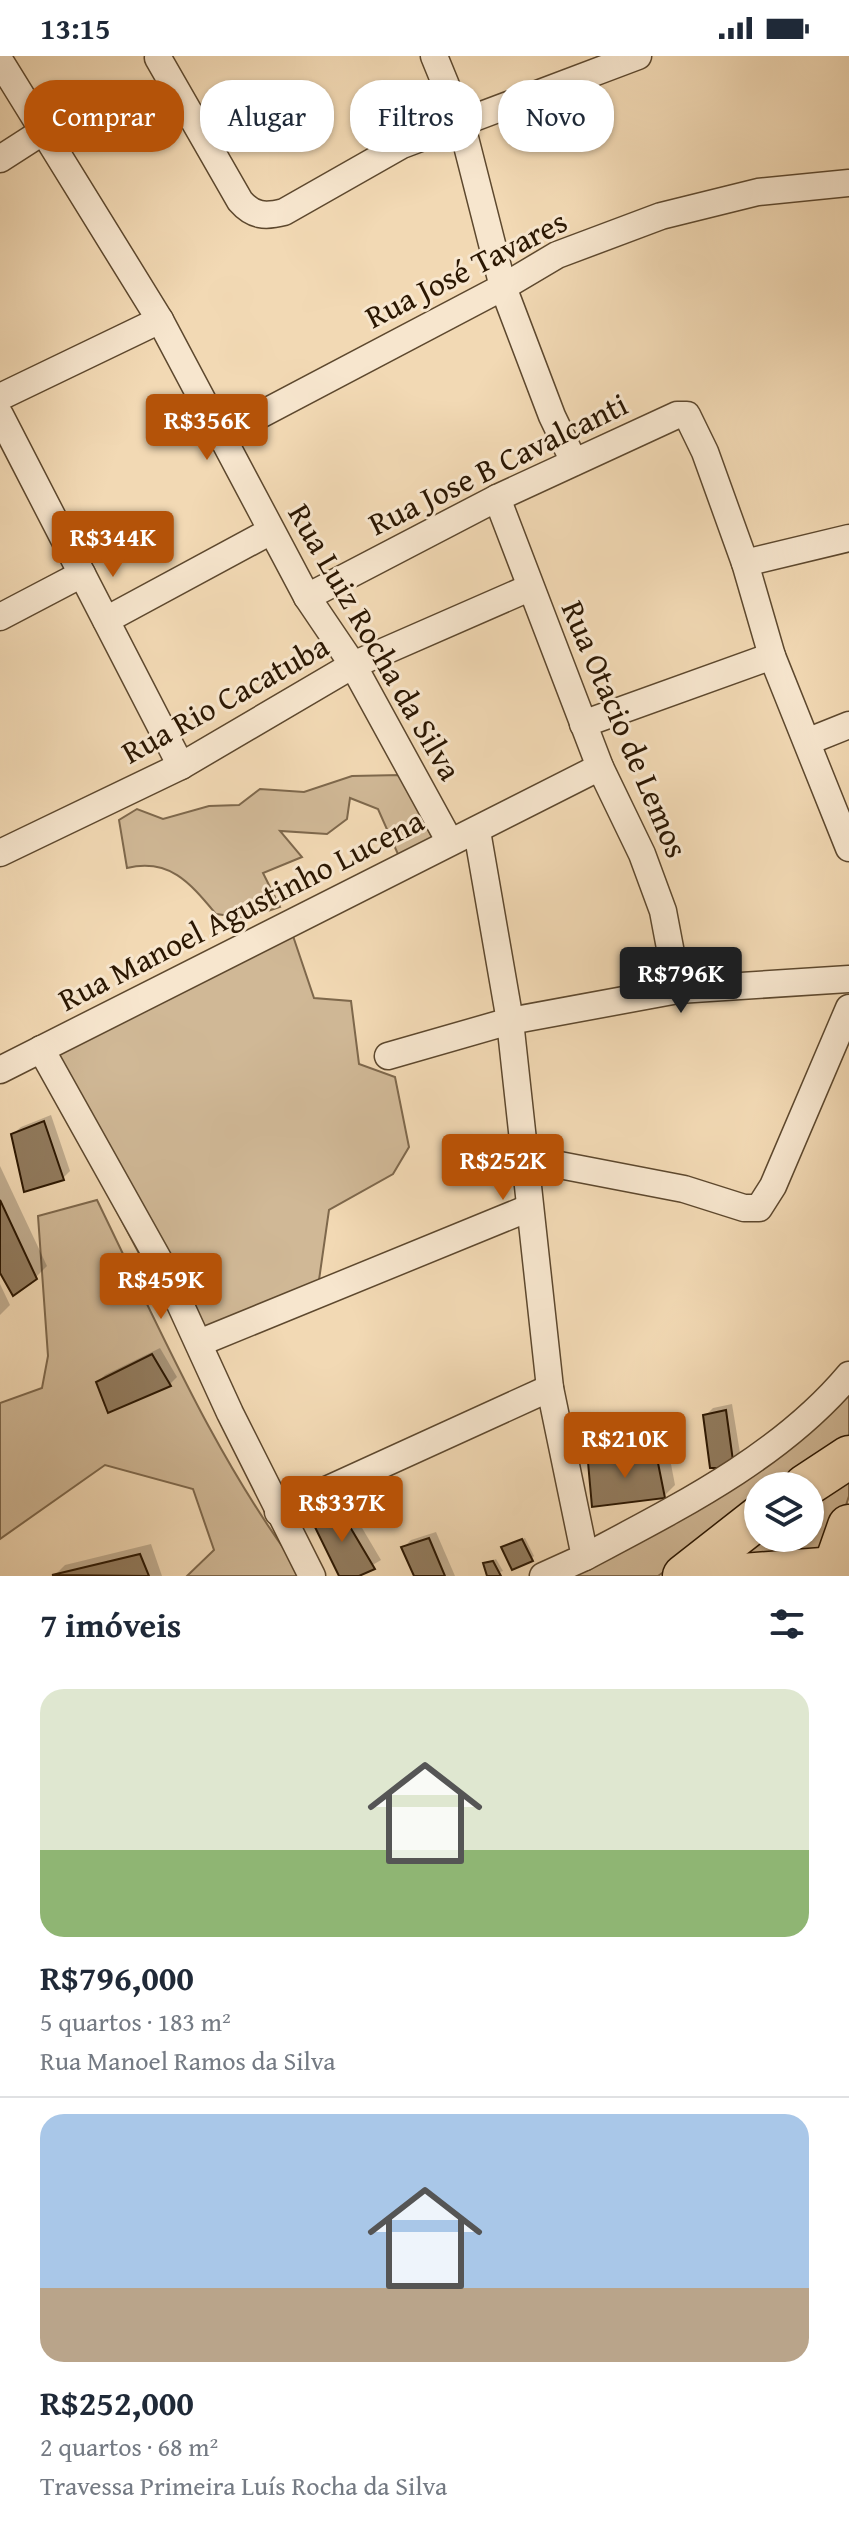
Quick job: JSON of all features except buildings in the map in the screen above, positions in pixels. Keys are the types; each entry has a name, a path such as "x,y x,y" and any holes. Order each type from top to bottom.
{"main road":[{"path":"824,1473 849,1457"},
{"path":"730,1576 844,1565 849,1526"},
{"path":"684,1576 744,1529"}],"street":[{"path":"434,56 444,80"},
{"path":"482,114 638,56"},
{"path":"158,58 240,201 256,214 284,212 390,152"},
{"name":"Rua Luiz Rocha da Silva","path":"0,61 24,102"},
{"path":"0,159 24,144"},
{"name":"Rua Luiz Rocha da Silva","path":"55,152 160,320 307,597 353,665 450,842"},
{"path":"469,152 503,287 547,403 574,462"},
{"name":"Rua José Tavares","path":"222,435 503,287 557,255 661,216 758,192 849,183"},
{"path":"0,397 160,320"},
{"path":"0,415 181,766"},
{"name":"Rua Jose B Cavalcanti","path":"307,597 497,498 677,415 687,415 692,422 745,563"},
{"name":"Rua Otacio de Lemos","path":"497,498 600,767 642,854 663,911 678,990"},
{"path":"106,620 271,531"},
{"path":"849,538 745,563 772,656 809,741 849,848"},
{"path":"0,617 82,574"},
{"name":"Rua Rio Cacatuba","path":"0,853 181,766 353,665 529,588"},
{"path":"583,724 772,656"},
{"path":"809,741 849,725"},
{"name":"Rua Manoel Agustinho Lucena","path":"0,1070 289,927 353,890 477,831 600,767"},
{"path":"477,831 510,1021 550,1388 585,1557"},
{"path":"388,1056 510,1021 678,990 849,979"},
{"path":"523,1158 684,1189 752,1210 759,1208 766,1200 849,1008"},
{"path":"41,1049 165,1271 278,1512 312,1576"},
{"path":"199,1343 529,1208"},
{"path":"543,1576 585,1557 740,1468 802,1425 849,1375"},
{"path":"278,1512 550,1388"}],"shaded area":[{"path":"400,775 438,849 401,861 378,809 350,798 347,819 327,834 280,831 302,857 263,873 280,907 247,918 216,914 188,883 167,870 142,866 127,868 119,820 137,809 163,819 209,806 239,805 260,789 304,792 352,776"},
{"path":"292,933 314,998 351,1001 359,1064 395,1077 409,1147 393,1174 329,1210 318,1287 183,1337 35,1056"},
{"path":"97,1200 217,1441 273,1533 304,1576 187,1576 214,1550 193,1489 105,1465 0,1539 0,1403 42,1388 48,1356 38,1216"},
{"path":"849,1387 849,1441 804,1472 756,1472 790,1449 831,1410"},
{"path":"849,1470 849,1496 831,1551 824,1552 824,1486"},
{"path":"744,1479 744,1514 658,1576 573,1576 610,1557"},
{"path":"744,1545 744,1552 820,1552 705,1563"}]}
